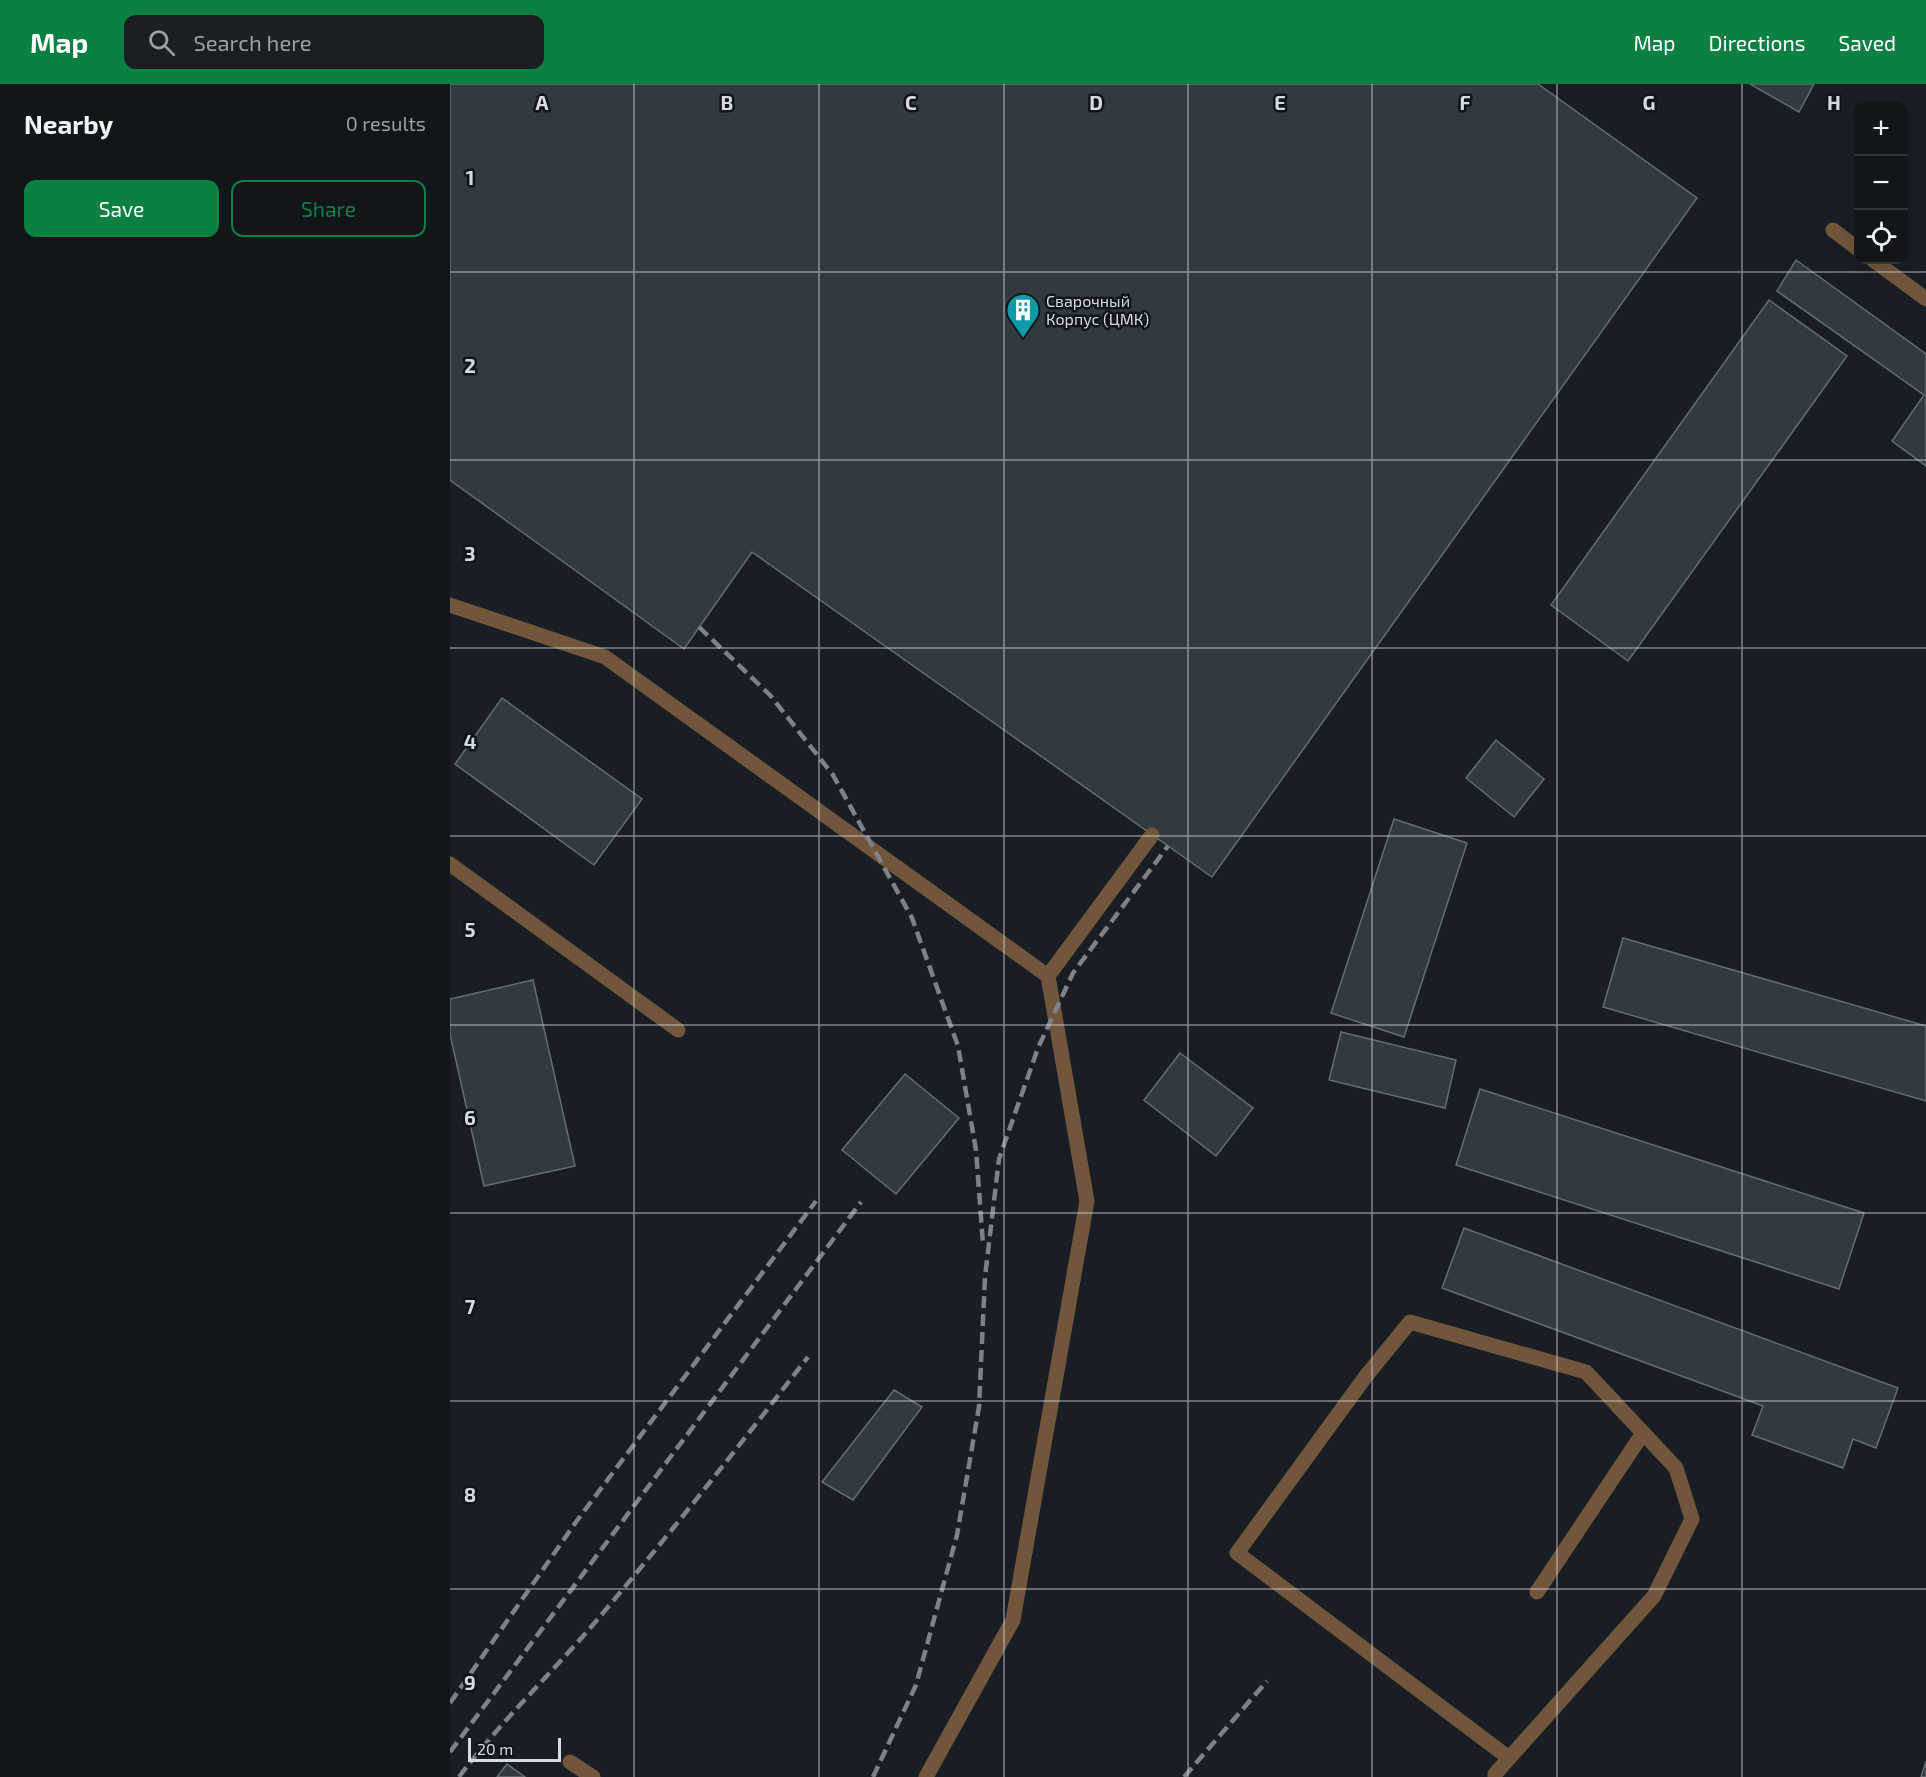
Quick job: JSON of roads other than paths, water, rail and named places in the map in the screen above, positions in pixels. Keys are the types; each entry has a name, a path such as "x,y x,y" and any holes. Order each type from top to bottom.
{"lane":[{"path":"1833,230 1854,246"},
{"path":"1878,264 1926,299"},
{"path":"450,605 605,657 1048,976 1087,1201 1013,1620 926,1777"},
{"path":"1048,976 1152,834"},
{"path":"450,864 678,1030"},
{"path":"1495,1777 1509,1758 1654,1596 1692,1519 1676,1468 1586,1372 1410,1322 1366,1377 1237,1553 1509,1758"},
{"path":"1537,1592 1643,1433"},
{"path":"570,1761 593,1777"}],"railway":[{"path":"699,627 770,695 833,775 912,918 958,1046 976,1150 983,1244"},
{"path":"873,1777 916,1685 957,1535 979,1407 985,1277 999,1159 1038,1048 1073,973 1168,846"},
{"path":"450,1703 576,1522 816,1201"},
{"path":"450,1752 861,1202"},
{"path":"459,1777 492,1736 624,1588 808,1357"},
{"path":"1184,1777 1267,1681"}],"place":[{"name":"Сварочный Корпус (ЦМК)","path":"1023,339"}]}
